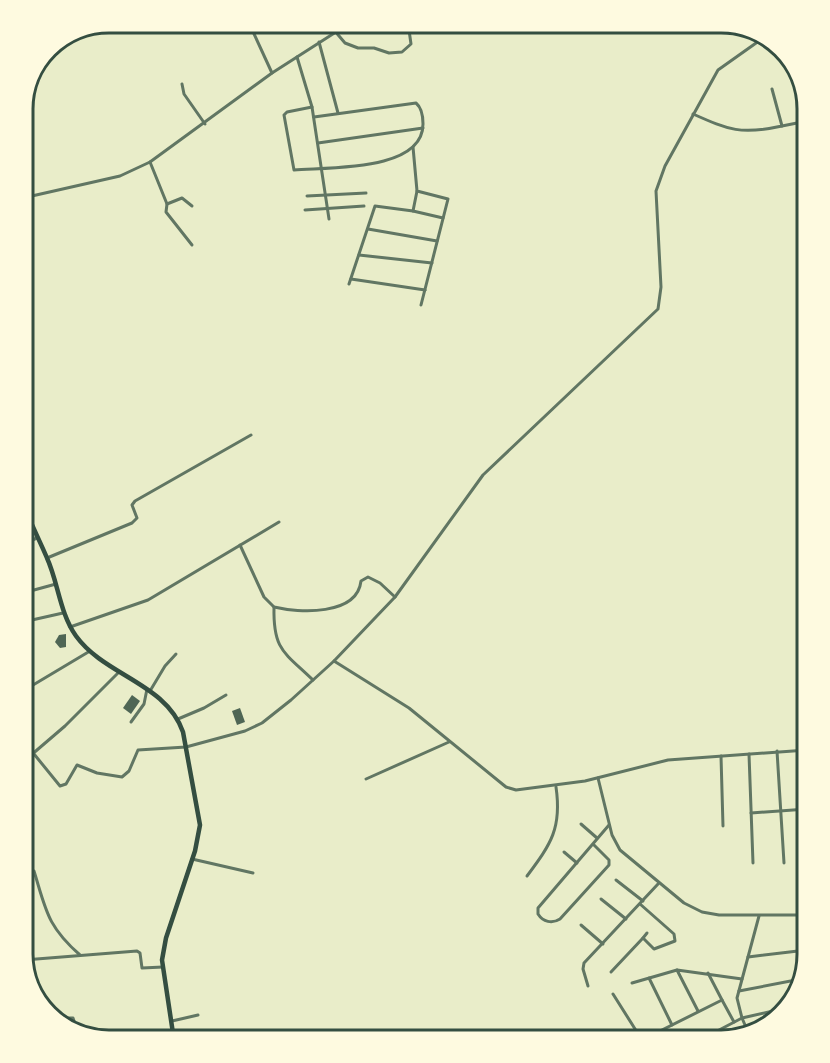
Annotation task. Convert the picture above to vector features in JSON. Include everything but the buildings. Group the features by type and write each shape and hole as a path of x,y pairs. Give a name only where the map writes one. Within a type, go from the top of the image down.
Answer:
{"highway":[{"path":"33,526 57,584 70,627 90,651 165,702 178,719 186,747 200,825 192,859 166,939 163,967 172,1030"}],"street":[{"path":"254,33 272,73"},
{"path":"33,196 120,176 150,162 272,73 333,33"},
{"path":"336,33 345,43 358,48 398,53 411,44 409,33"},
{"path":"319,42 338,114"},
{"path":"119,672 34,754 60,786 66,784 76,765 97,773 122,777 129,771 138,750 186,747 254,728 334,661 395,597 483,475 657,309 661,287 656,191 665,166 718,70 757,42"},
{"path":"297,57 314,117 329,219"},
{"path":"182,84 184,94 205,124"},
{"path":"772,90 782,126"},
{"path":"312,108 287,112 284,115 294,170 376,164 396,159 412,147 423,128 421,111 416,104 314,117"},
{"path":"693,114 732,130 753,131 797,123"},
{"path":"318,143 423,128"},
{"path":"412,147 417,191 413,211"},
{"path":"150,162 167,204 165,209 168,215 192,245"},
{"path":"417,191 448,199 421,305"},
{"path":"307,196 366,193"},
{"path":"167,204 182,198 192,206"},
{"path":"305,210 364,206"},
{"path":"349,284 375,206 443,218"},
{"path":"368,229 437,241"},
{"path":"359,255 432,263"},
{"path":"351,279 425,290"},
{"path":"47,558 132,523 137,518 132,505 135,501 251,435"},
{"path":"70,627 148,600 279,522"},
{"path":"33,540 38,538"},
{"path":"240,545 264,597 274,607 322,611 351,598 358,592 361,580 368,577 380,583 395,597"},
{"path":"33,590 57,584"},
{"path":"274,607 273,627 278,645 314,680"},
{"path":"33,620 65,612"},
{"path":"33,684 90,651"},
{"path":"130,722 144,704 148,690 176,654"},
{"path":"334,661 409,708 506,787 516,790 556,787 658,762 797,750"},
{"path":"178,719 226,695"},
{"path":"366,779 449,742"},
{"path":"777,751 784,863"},
{"path":"749,754 753,863"},
{"path":"721,756 723,826"},
{"path":"598,778 615,843 626,857 684,903 702,912 730,916 797,915"},
{"path":"527,876 557,825 559,811 556,787"},
{"path":"751,813 797,810"},
{"path":"581,824 597,838"},
{"path":"593,844 609,860 609,865 560,919 552,922 544,920 538,914 538,908 609,825"},
{"path":"564,852 577,863"},
{"path":"192,859 253,873"},
{"path":"33,871 35,871 44,911 57,930 80,955"},
{"path":"616,880 676,938 671,945 657,949 643,938"},
{"path":"588,986 583,965 658,884"},
{"path":"601,899 626,919"},
{"path":"745,1026 737,1004 759,916"},
{"path":"581,925 603,944"},
{"path":"611,972 647,933"},
{"path":"34,960 137,951 140,953 142,968 163,967"},
{"path":"748,957 797,951"},
{"path":"632,983 677,970 742,979"},
{"path":"677,970 698,1011"},
{"path":"708,973 734,1022"},
{"path":"649,978 672,1025"},
{"path":"739,991 792,981"},
{"path":"613,994 636,1030"},
{"path":"662,1030 722,1000"},
{"path":"720,1030 742,1018 772,1010"},
{"path":"170,1022 198,1015"}]}
